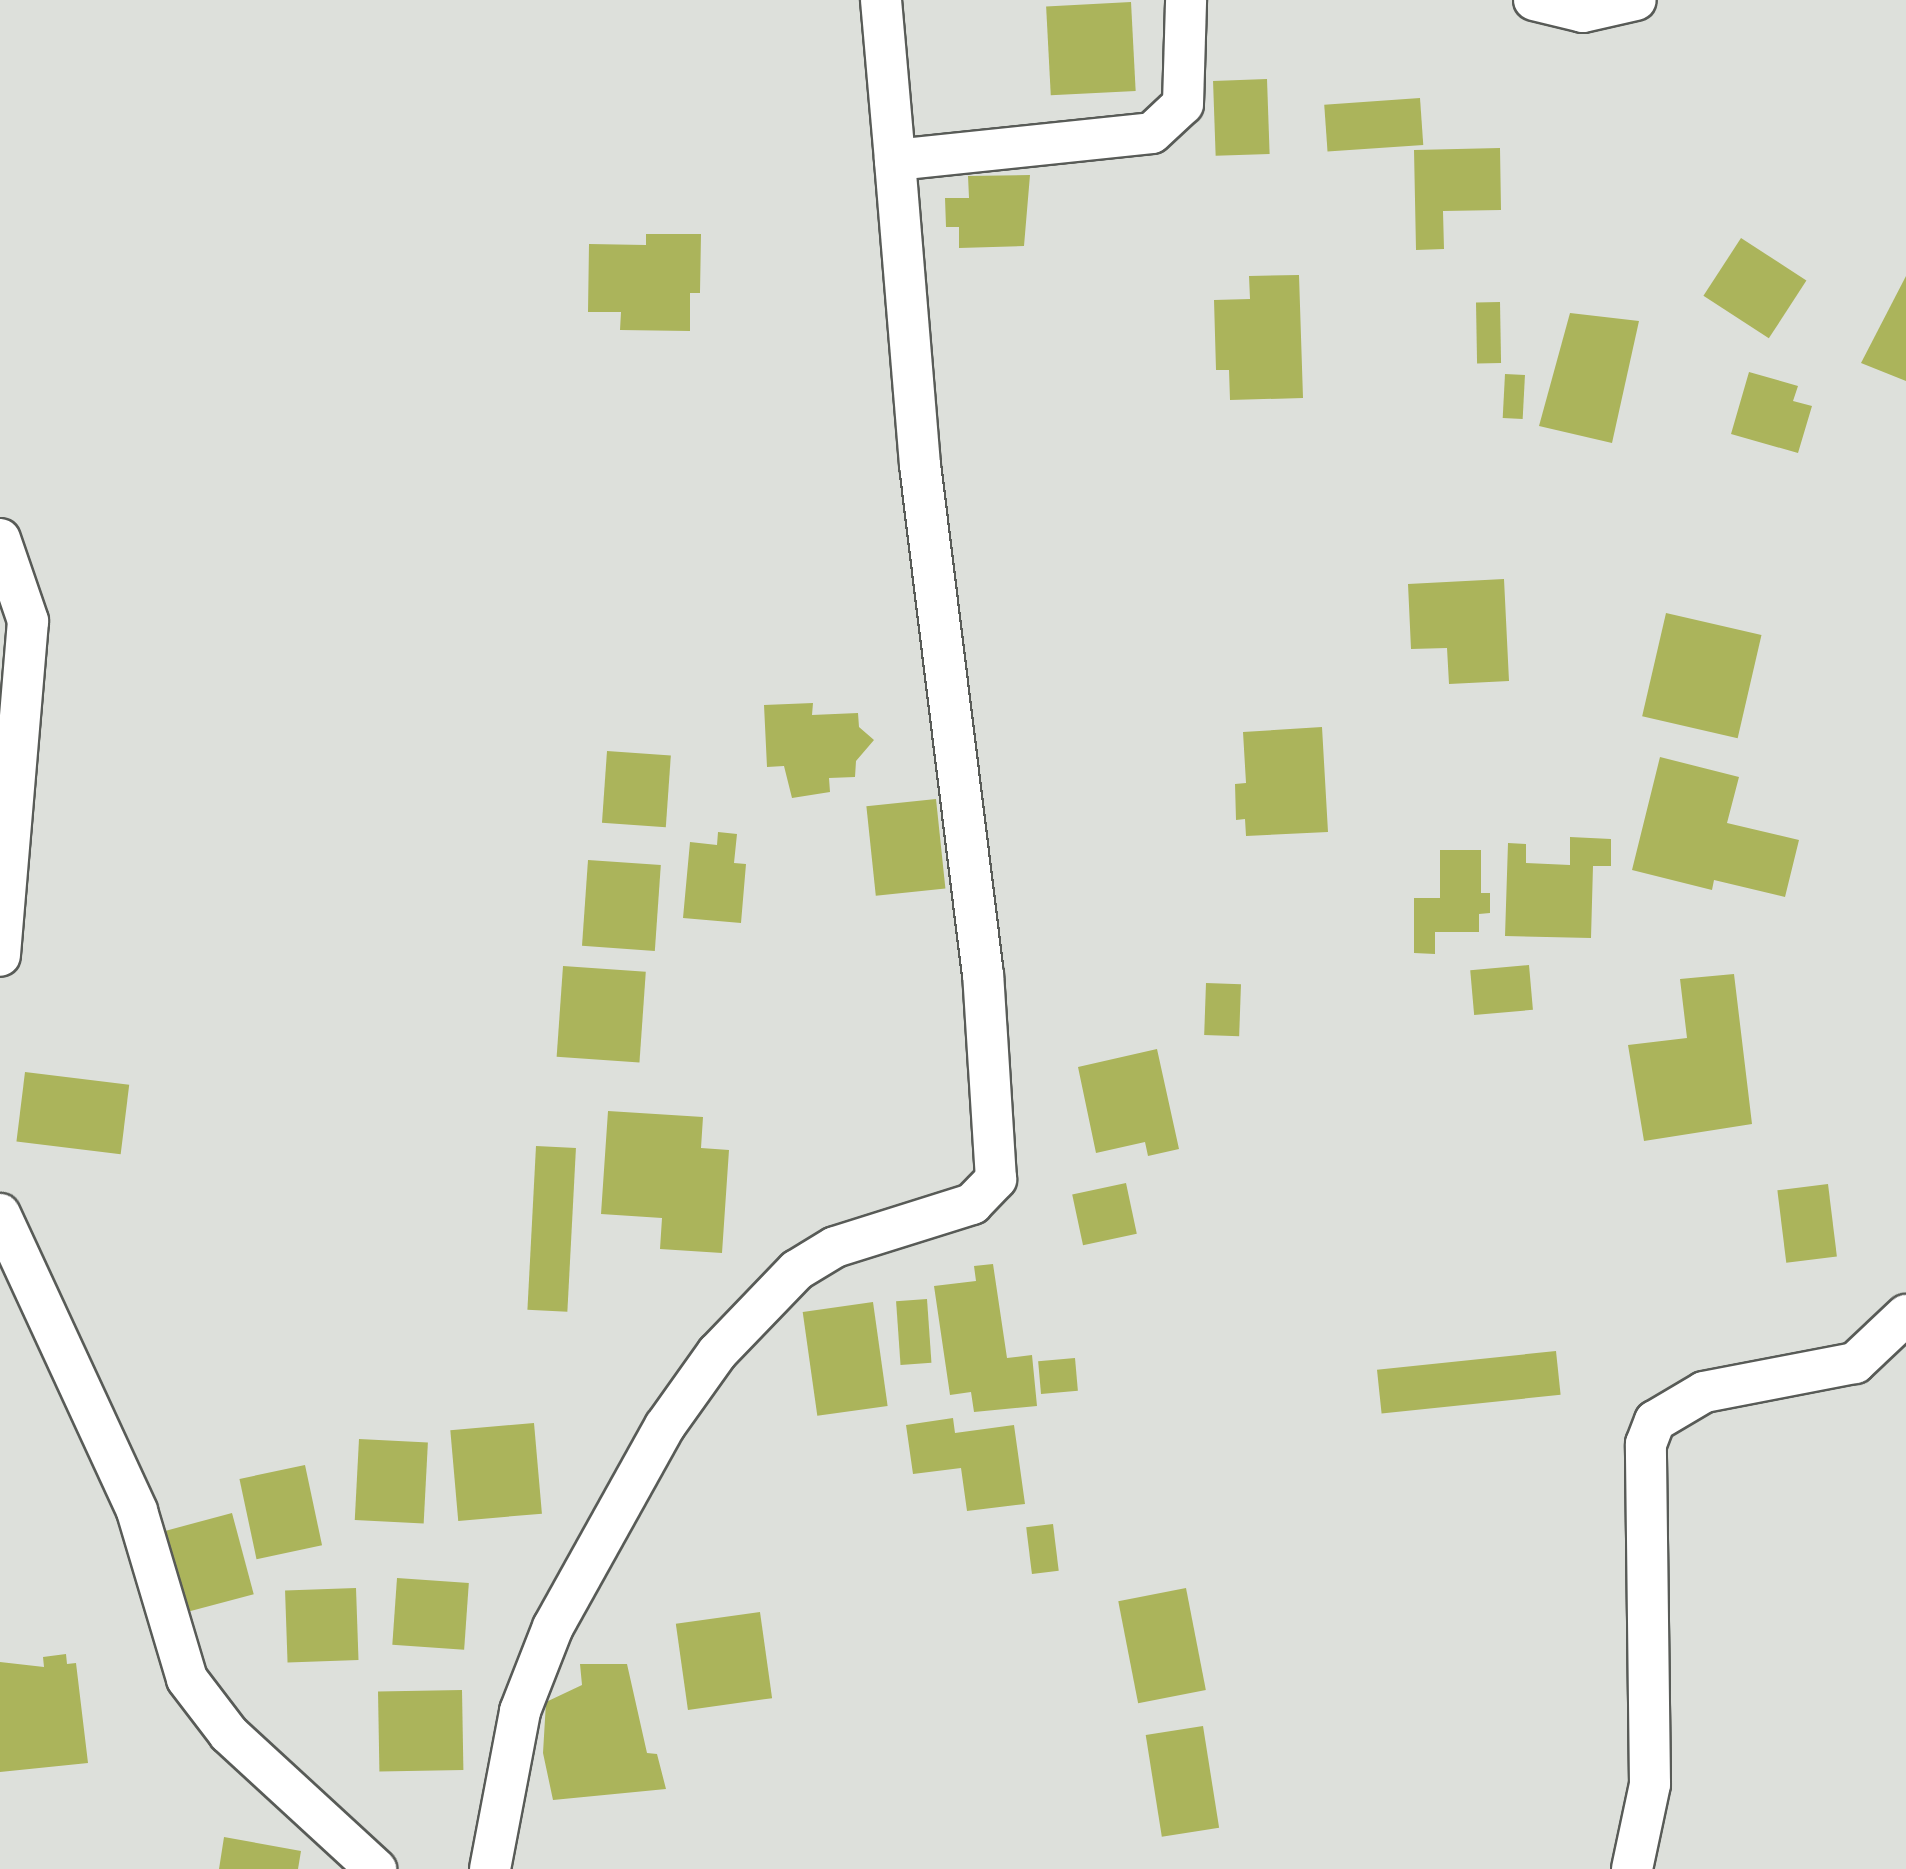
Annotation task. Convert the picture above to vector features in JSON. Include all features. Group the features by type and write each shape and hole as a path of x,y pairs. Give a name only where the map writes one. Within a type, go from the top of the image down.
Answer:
{"street":[{"path":"490,1869 520,1711 553,1627 665,1426 717,1353 797,1270 836,1247 972,1204 996,1179 984,975 920,465 881,0"},
{"path":"895,160 1152,133 1183,104 1186,0"},
{"path":"1534,0 1583,12 1636,0"},
{"path":"0,539 28,621 0,956"},
{"path":"0,1214 136,1511 187,1679 229,1734 335,1851 376,1869"},
{"path":"1632,1869 1650,1784 1646,1444 1654,1422 1704,1392 1855,1362 1906,1316"}],"building":[{"path":"1131,2 1136,91 1051,95 1046,6"},
{"path":"1267,79 1270,154 1216,156 1213,81"},
{"path":"1420,98 1423,145 1328,152 1324,105"},
{"path":"1500,148 1501,210 1443,211 1444,249 1416,250 1414,150"},
{"path":"1030,175 1024,246 959,248 959,227 946,227 945,198 969,198 968,176"},
{"path":"646,234 701,234 700,293 690,293 690,331 620,330 621,312 588,312 589,244 646,245"},
{"path":"1741,238 1806,280 1769,338 1703,296"},
{"path":"1299,275 1303,398 1230,400 1229,370 1216,370 1214,300 1250,299 1249,276"},
{"path":"1906,276 1906,381 1861,363"},
{"path":"1476,302 1500,302 1501,363 1477,363"},
{"path":"1570,313 1639,321 1612,443 1539,426"},
{"path":"1749,372 1798,386 1793,401 1812,406 1798,453 1731,434"},
{"path":"1505,374 1525,375 1523,419 1503,418"},
{"path":"1504,579 1509,681 1449,684 1447,648 1411,649 1408,584"},
{"path":"1666,613 1761,635 1738,738 1642,716"},
{"path":"813,703 812,715 858,713 859,727 874,740 856,761 855,777 829,778 830,792 792,798 784,766 767,767 764,705"},
{"path":"1322,727 1328,832 1246,836 1245,819 1236,820 1235,784 1246,783 1243,732"},
{"path":"607,751 671,755 666,827 602,823"},
{"path":"1660,757 1739,777 1727,823 1799,840 1785,897 1714,880 1712,890 1632,870"},
{"path":"936,799 945,889 876,896 866,806"},
{"path":"718,832 737,834 734,863 746,864 741,923 683,918 690,842 717,845"},
{"path":"1570,837 1611,839 1611,866 1593,866 1591,938 1505,936 1508,843 1526,844 1526,863 1570,865"},
{"path":"1440,850 1481,850 1481,893 1490,893 1490,913 1479,914 1479,932 1435,932 1435,954 1414,953 1414,898 1440,898"},
{"path":"588,860 661,865 655,951 582,946"},
{"path":"1529,965 1533,1010 1474,1015 1470,970"},
{"path":"563,966 646,972 639,1063 557,1057"},
{"path":"1734,974 1752,1124 1644,1141 1628,1045 1687,1038 1680,979"},
{"path":"1206,983 1241,984 1239,1036 1204,1035"},
{"path":"1157,1049 1179,1149 1148,1156 1145,1142 1096,1153 1078,1067"},
{"path":"25,1072 129,1085 121,1154 16,1141"},
{"path":"608,1111 703,1117 701,1148 729,1150 722,1253 660,1249 662,1218 601,1214"},
{"path":"536,1146 576,1148 567,1312 527,1310"},
{"path":"1126,1183 1137,1234 1083,1245 1072,1194"},
{"path":"1828,1184 1837,1256 1786,1263 1777,1190"},
{"path":"993,1264 1007,1358 1032,1355 1037,1406 974,1412 971,1392 950,1395 934,1286 976,1281 974,1266"},
{"path":"927,1299 931,1363 901,1365 896,1301"},
{"path":"873,1302 888,1406 817,1416 803,1312"},
{"path":"1556,1351 1561,1395 1382,1414 1377,1370"},
{"path":"1075,1358 1078,1391 1041,1394 1038,1361"},
{"path":"953,1418 955,1433 1014,1425 1025,1504 967,1511 961,1468 913,1474 906,1425"},
{"path":"534,1423 542,1514 458,1521 450,1430"},
{"path":"359,1439 428,1443 424,1524 355,1520"},
{"path":"305,1465 322,1545 257,1559 239,1479"},
{"path":"232,1513 254,1594 179,1614 158,1533"},
{"path":"1053,1524 1059,1571 1032,1574 1026,1527"},
{"path":"397,1578 469,1583 464,1650 392,1645"},
{"path":"356,1588 359,1660 288,1662 285,1590"},
{"path":"1186,1588 1206,1690 1138,1703 1118,1601"},
{"path":"760,1612 772,1698 688,1710 676,1624"},
{"path":"66,1654 67,1664 76,1663 88,1763 0,1772 0,1662 44,1667 43,1657"},
{"path":"580,1664 627,1664 647,1753 657,1754 666,1789 553,1800 543,1753 546,1702 582,1685"},
{"path":"462,1690 463,1770 379,1771 378,1691"},
{"path":"1203,1726 1219,1828 1162,1837 1146,1735"},
{"path":"224,1837 301,1851 298,1869 219,1869"}]}
